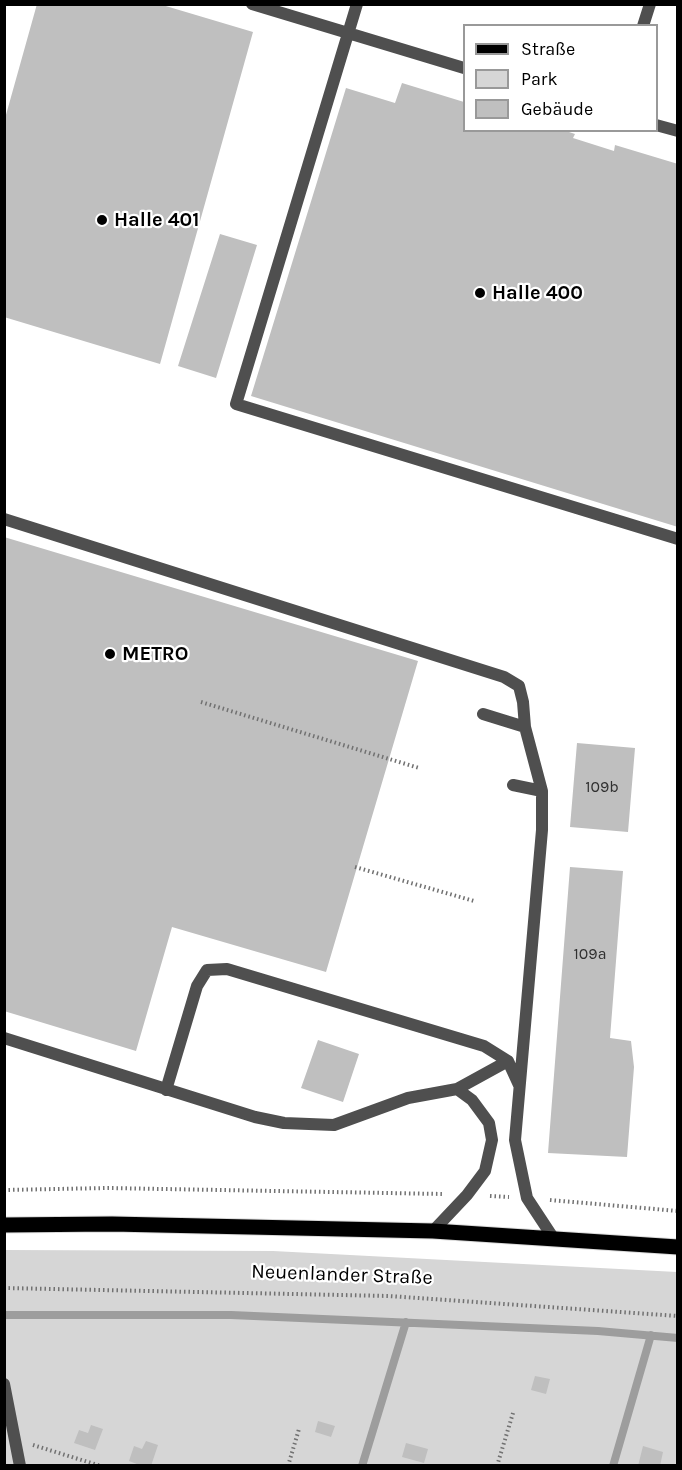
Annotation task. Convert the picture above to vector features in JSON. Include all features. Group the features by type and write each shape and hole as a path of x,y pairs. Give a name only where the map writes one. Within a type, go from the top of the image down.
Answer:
{"main road":[{"path":"4,1225 124,1224 433,1231 678,1247"}],"lane":[{"path":"252,4 463,67"},
{"path":"357,4 236,404 678,539"},
{"path":"644,24 650,4"},
{"path":"658,125 678,131"},
{"path":"4,519 504,677 519,686 525,727 542,791 542,830 515,1140 527,1198 554,1239"},
{"path":"483,714 525,727"},
{"path":"513,785 542,791"},
{"path":"166,1090 196,986 207,970 227,969 484,1046 508,1061 520,1086"},
{"path":"4,1038 166,1090 255,1117 284,1123 334,1125 408,1098 457,1089 508,1061"},
{"path":"433,1231 467,1195 485,1171 492,1140 489,1123 472,1100 457,1089"},
{"path":"4,1384 20,1466"}],"path":[{"path":"201,702 419,768"},
{"path":"355,867 474,901"},
{"path":"4,1190 108,1188 467,1195 678,1211"},
{"name":"Neuenlander Straße","path":"4,1288 389,1296 678,1316"},
{"path":"497,1466 513,1413"},
{"path":"288,1466 299,1429"},
{"path":"15,1440 101,1466"}],"green space":[{"path":"5,1250 273,1251 677,1272 677,1465 5,1466"}],"building":[{"name":"Halle 401","path":"37,4 159,4 253,32 160,364 4,317 4,122"},
{"name":"Halle 400","path":"402,83 463,102 463,132 569,132 575,134 573,138 614,151 615,145 678,164 678,527 251,396 346,88 395,103"},
{"path":"220,234 257,245 216,378 178,366"},
{"path":"4,537 418,661 326,972 172,927 136,1051 4,1011"},
{"path":"577,743 635,748 628,832 570,827"},
{"path":"570,867 623,871 610,1038 631,1041 634,1067 627,1157 548,1153"},
{"path":"318,1040 359,1054 343,1102 301,1088"},
{"path":"535,1376 550,1379 546,1394 531,1390"},
{"path":"318,1421 335,1426 331,1437 315,1432"},
{"path":"91,1425 103,1429 95,1450 74,1443 79,1430 88,1433"},
{"path":"146,1441 158,1445 151,1466 142,1466 129,1461 134,1446 142,1449"},
{"path":"406,1443 428,1449 424,1463 402,1457"},
{"path":"643,1446 663,1452 660,1466 638,1466"}],"waterway":[{"path":"6,1315 231,1315 598,1331 678,1338"},
{"path":"362,1466 406,1322"},
{"path":"613,1466 651,1335"}],"place":[{"name":"Halle 401","path":"102,220"},
{"name":"Halle 400","path":"480,293"},
{"name":"METRO","path":"110,654"}]}
